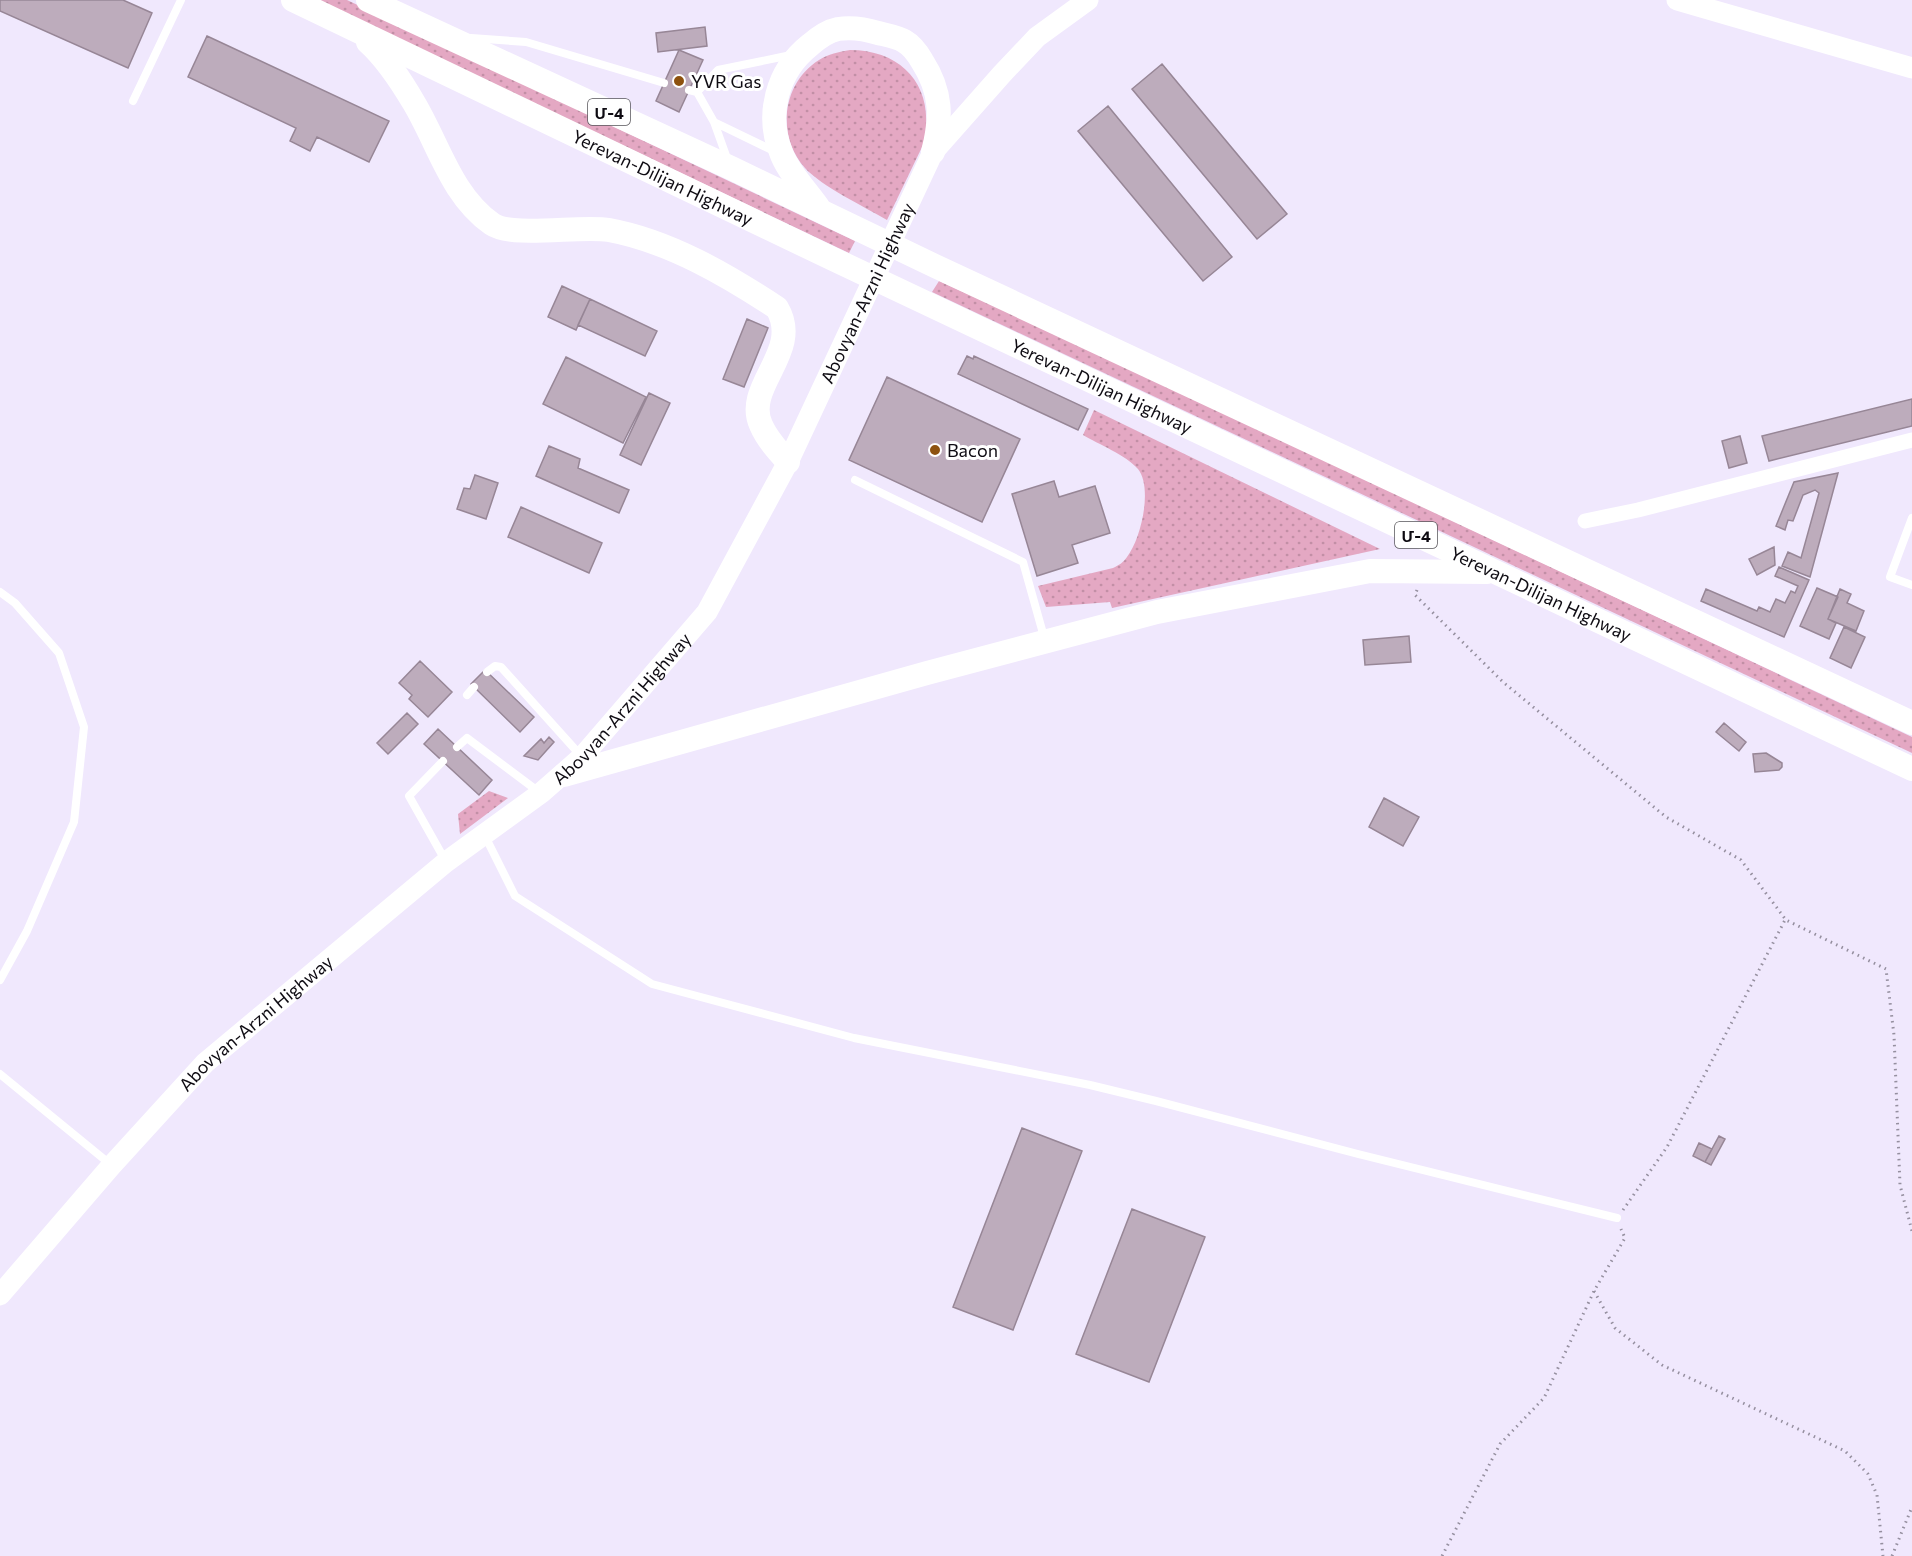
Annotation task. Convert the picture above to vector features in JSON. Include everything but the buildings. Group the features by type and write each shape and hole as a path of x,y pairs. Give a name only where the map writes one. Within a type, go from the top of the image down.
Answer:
{"highway":[{"name":"Yerevan-Dilijan Highway","path":"293,0 833,259 1912,769"},
{"name":"Yerevan-Dilijan Highway","path":"368,0 1912,723"},
{"path":"822,211 782,156 777,140 774,107 777,90 782,80 799,54 818,38 836,29 860,28 904,41 918,55 936,85 940,113 939,131 933,152"},
{"path":"356,30 384,57 403,85 415,104 442,160 472,207 495,226 520,230 607,229 632,236 709,267 777,308 783,318 784,339 756,404 760,424 788,462"},
{"path":"564,775 927,673 1157,612 1370,571 1494,572"}],"main road":[{"name":"Abovyan-Arzni Highway","path":"0,1295 112,1165 205,1063 446,862 564,775 582,758 707,612 788,462 933,152 1037,37 1088,0"},
{"path":"1677,0 1912,68"}],"street":[{"path":"1585,521 1638,510 1912,440"}],"lane":[{"path":"133,101 181,0"},
{"path":"444,36 526,42 664,83"},
{"path":"731,168 714,122 693,91 718,70 799,54"},
{"path":"714,122 782,156"},
{"path":"855,480 1023,562 1045,642"},
{"path":"1912,518 1890,577 1912,585"},
{"path":"0,592 15,603 59,653 84,727 74,822 27,931 0,980"},
{"path":"488,672 495,666 501,667 582,758"},
{"path":"467,695 474,687"},
{"path":"457,747 467,738 541,794"},
{"path":"443,761 410,796 446,862"},
{"path":"484,835 515,896 652,984 854,1038 1145,1098 1617,1218"},
{"path":"0,1074 112,1165"}],"path":[{"path":"1424,572 1415,595 1503,682 1666,817 1741,860 1786,920 1886,969 1894,1035 1900,1185 1912,1231"},
{"path":"1442,1556 1500,1444 1544,1398 1594,1292 1625,1238 1617,1218 1667,1147 1786,920"},
{"path":"1594,1292 1616,1328 1662,1365 1845,1451 1868,1474 1877,1494 1883,1556"},
{"path":"1892,1556 1912,1507"}],"shaded area":[{"path":"317,0 347,0 855,241 849,253"},
{"path":"850,50 887,57 901,66 921,91 925,107 926,125 923,145 887,220 812,175 796,155 790,141 787,111 797,82 819,60"},
{"path":"939,281 1912,737 1912,753 932,292"},
{"path":"1094,410 1380,549 1112,608 1110,602 1046,607 1038,586 1119,565 1132,549 1141,526 1145,488 1138,469 1112,450 1083,435"},
{"path":"489,791 508,798 460,834 458,814"}],"place":[{"name":"YVR Gas","path":"679,81"},
{"name":"Bacon","path":"935,450"}]}
